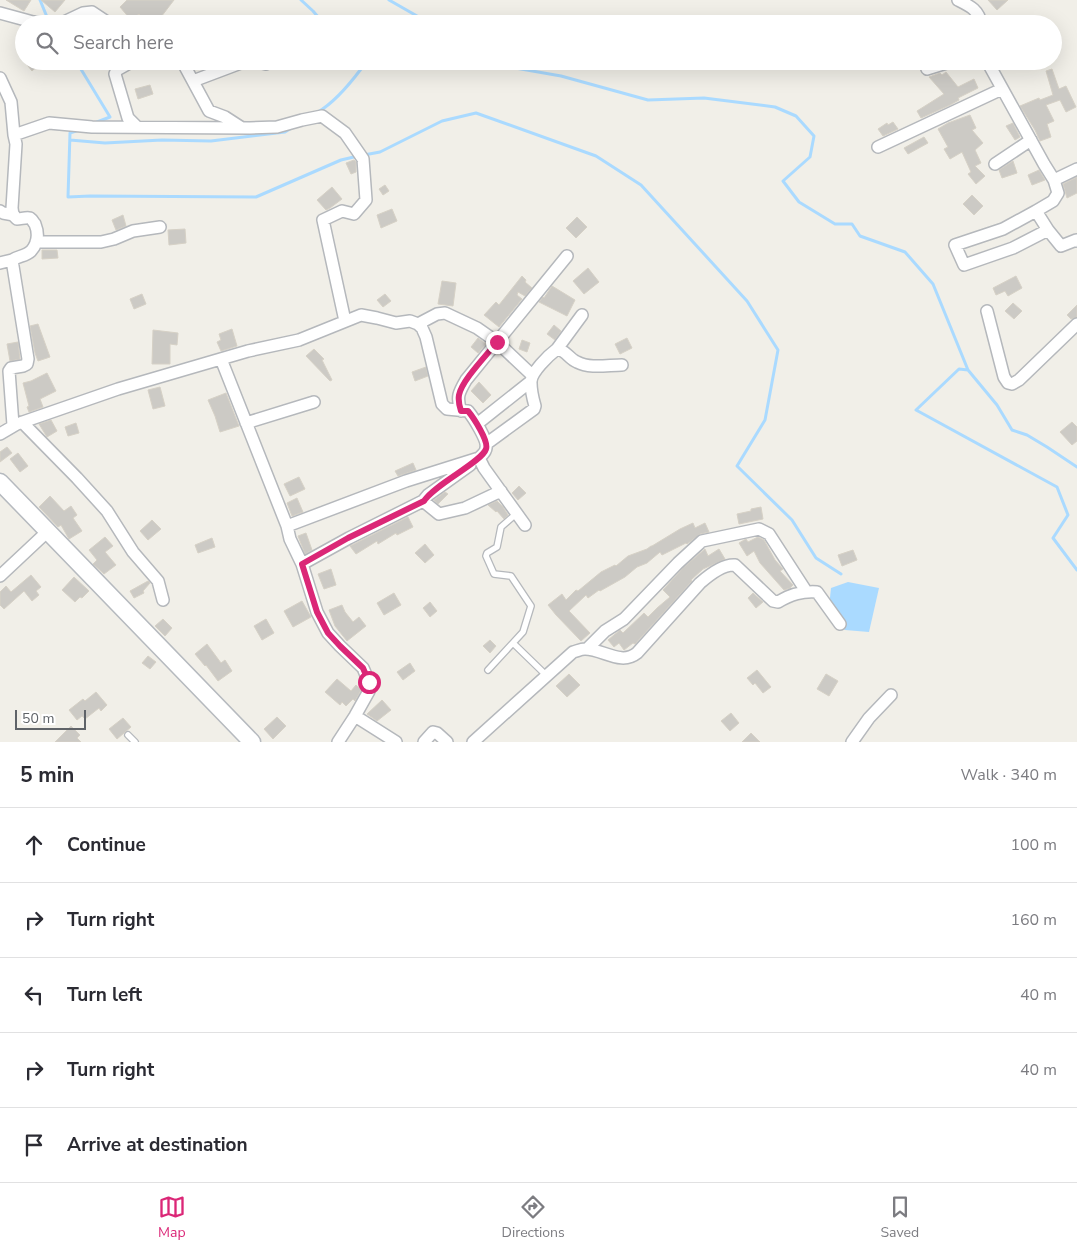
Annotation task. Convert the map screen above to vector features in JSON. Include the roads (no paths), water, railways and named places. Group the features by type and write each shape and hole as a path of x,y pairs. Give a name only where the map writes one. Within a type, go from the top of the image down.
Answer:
{"street":[{"path":"958,0 971,6 979,15"},
{"path":"0,12 15,17"},
{"path":"77,15 83,12 92,12 96,15"},
{"path":"117,70 115,74 128,118 136,128"},
{"path":"187,70 209,111 226,116 242,128"},
{"path":"193,81 222,70"},
{"path":"992,70 1054,180 1058,193 1053,201 1004,229 956,246 964,265 1013,248 1048,230"},
{"path":"0,78 11,102 16,144 12,208 17,219 28,218 33,220 38,234 32,250 27,254 0,263"},
{"path":"878,147 1002,89"},
{"path":"14,135 49,123 92,127 242,128 277,127 322,116 345,133 363,159 366,200 354,214 342,211 323,220 345,322"},
{"path":"995,164 1031,140"},
{"path":"1054,180 1077,169"},
{"path":"0,211 14,215"},
{"path":"1036,211 1061,246 1076,240 1077,242"},
{"path":"36,242 101,242 114,239 132,231 160,227"},
{"path":"461,411 458,402 459,392 466,380 567,256"},
{"path":"12,260 28,359 27,364 10,368 9,370 18,424 77,478 107,511 133,552 158,580 163,600"},
{"path":"987,311 1004,377 1008,383 1012,384 1019,380 1077,324"},
{"path":"418,324 437,314 445,313 477,328 497,342 531,378 534,409 486,444"},
{"path":"0,434 18,424 118,389 248,351 299,340 361,315 396,323 410,321 418,324 426,337 442,404 447,409 468,411 477,424 486,444 486,449 479,458 440,485 424,501 348,538 302,564"},
{"path":"477,424 531,378 551,354 557,350 582,315"},
{"path":"557,350 562,350 576,362 589,366 622,364"},
{"path":"221,359 287,526 290,539 302,564 317,612 328,633 363,668 369,682 369,691 338,742"},
{"path":"246,423 314,402"},
{"path":"287,526 406,482 479,458"},
{"path":"479,458 524,525"},
{"path":"0,482 252,742"},
{"path":"424,501 439,514 465,508 501,491"},
{"path":"473,742 573,652 587,648 605,630 624,619 678,562 702,541 759,529 769,534 806,591"},
{"path":"0,576 48,531"},
{"path":"587,648 624,659 632,657 700,583 729,564 735,565 773,601 778,602 789,596 806,591 817,592 840,624"},
{"path":"852,742 869,718 891,695"},
{"path":"355,716 396,742"},
{"path":"424,742 433,732 437,733 447,742"}],"lane":[{"path":"488,670 523,632 531,606 511,576 494,574 486,556 487,553 496,547 501,527 516,514"},
{"path":"513,643 547,676"},
{"path":"128,735 135,742"}],"water":[{"path":"848,582 879,588 869,632 845,630 828,617 831,588"}],"waterway":[{"path":"40,0 46,15"},
{"path":"301,0 316,15"},
{"path":"389,0 415,15"},
{"path":"81,70 110,117 97,122"},
{"path":"318,112 336,98 360,70"},
{"path":"527,70 561,76 648,100 704,98 775,107 796,116 814,136 810,157 783,181 799,202 835,224 852,224 860,236 905,252 933,284 968,370"},
{"path":"364,155 380,152 442,121 476,113 596,156 641,185 747,301 778,350 765,420 737,466 792,520 816,558 841,574"},
{"path":"70,140 105,143 162,140 211,141 285,132 293,127"},
{"path":"79,130 70,133 68,197 256,197 341,160 358,156"},
{"path":"1077,467 1027,435 1012,430 997,405 968,370 959,369 916,410 1057,487 1068,515 1053,538 1077,570"}]}
